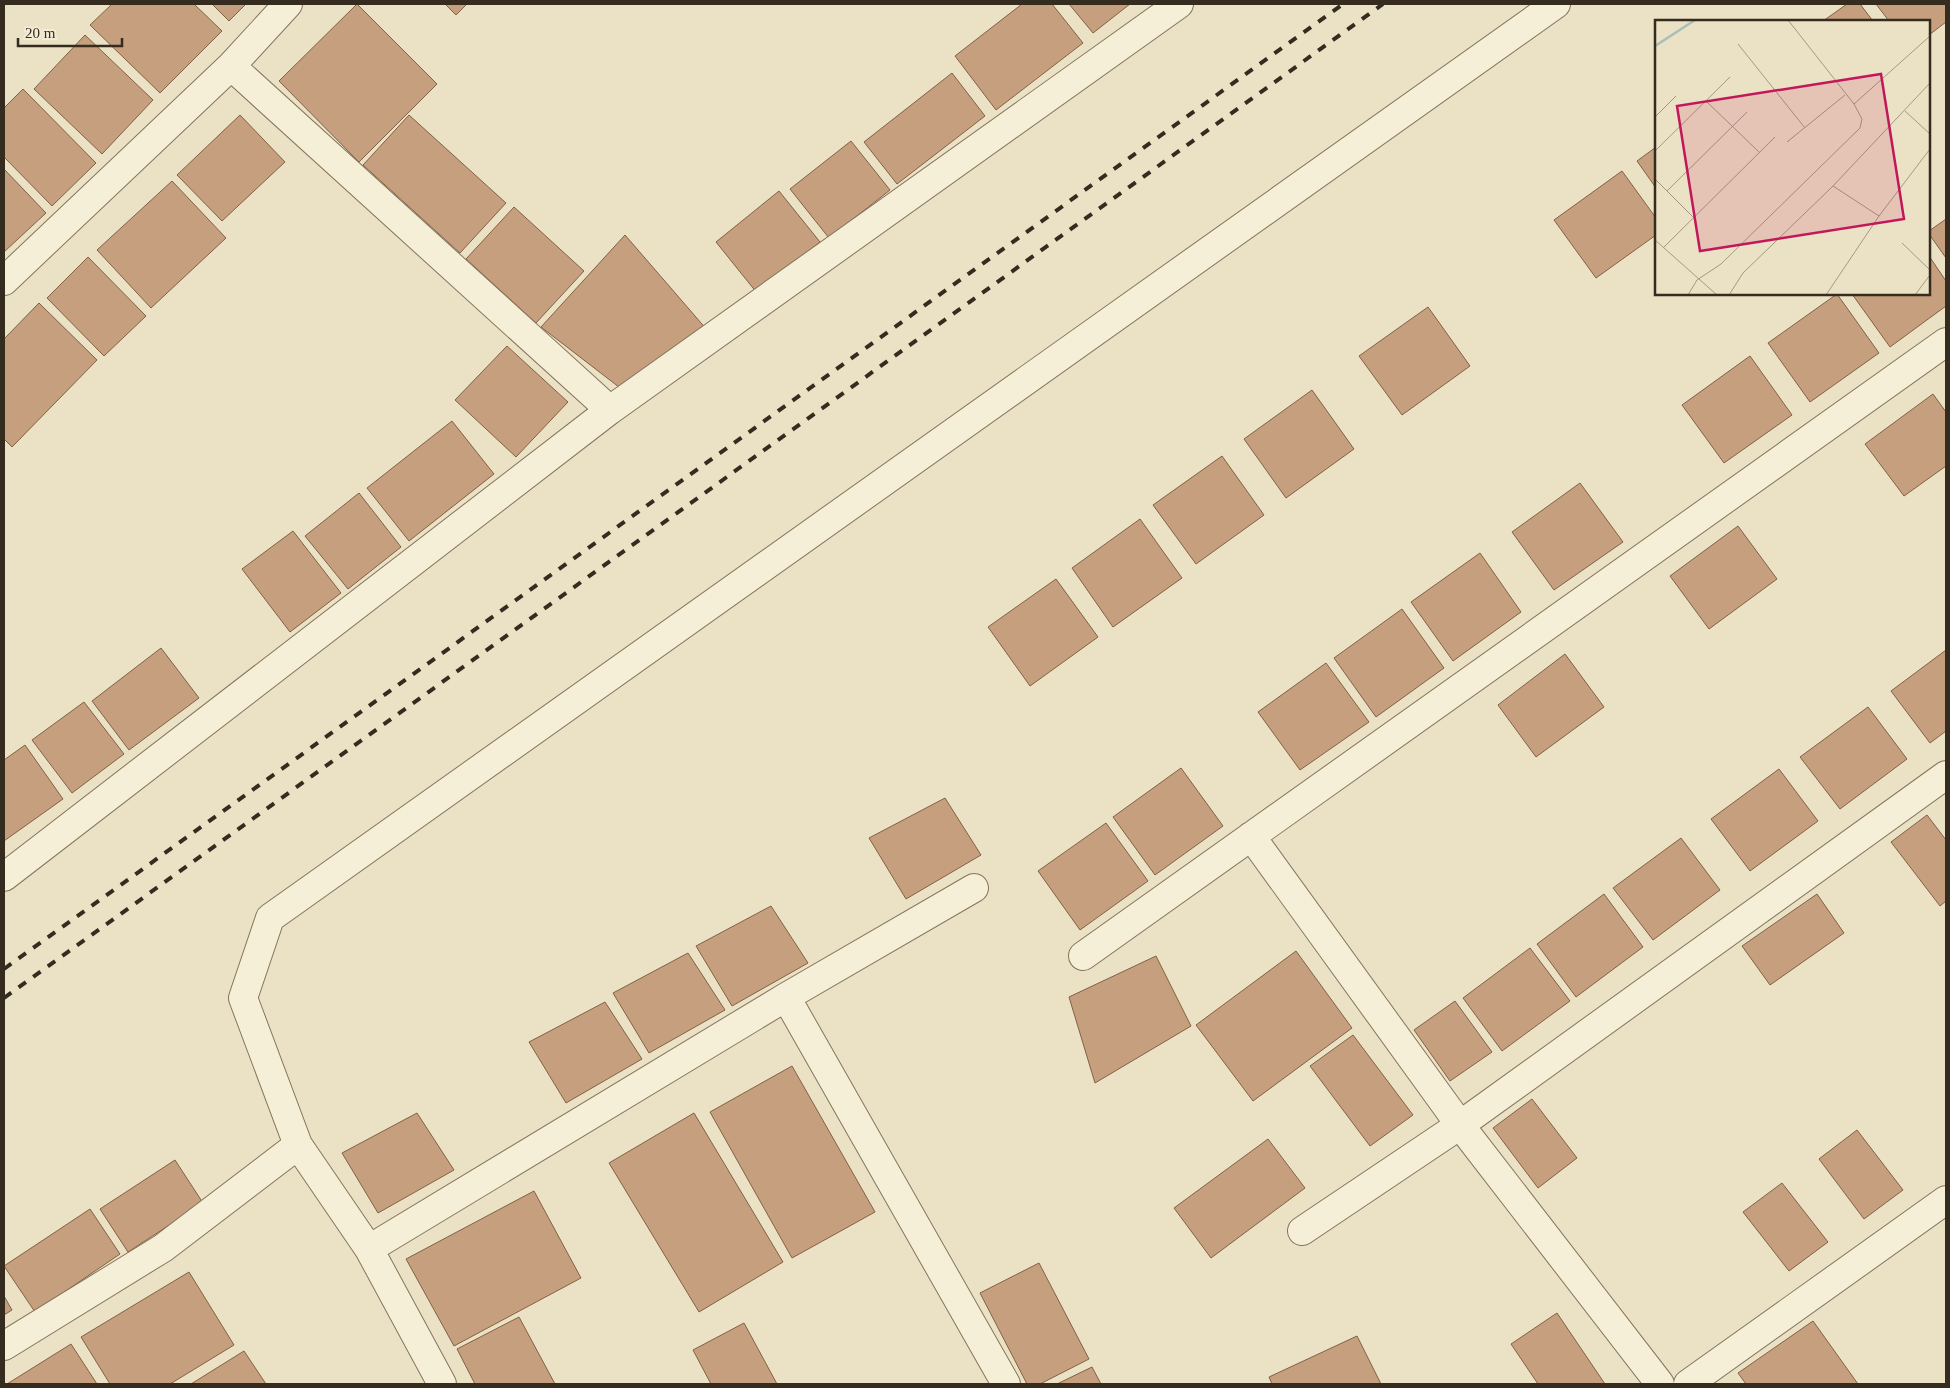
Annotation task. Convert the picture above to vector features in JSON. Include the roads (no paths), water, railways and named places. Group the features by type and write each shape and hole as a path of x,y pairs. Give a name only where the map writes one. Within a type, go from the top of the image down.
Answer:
{"street":[{"path":"4,281 231,66 288,4"},
{"path":"4,877 610,410 1179,4"},
{"path":"442,1384 369,1249 298,1145 243,998 270,918 1556,4"},
{"path":"231,66 610,410"},
{"path":"1083,956 1946,342"},
{"path":"1302,1231 1460,1125 1946,775"},
{"path":"1251,836 1460,1125 1660,1384"},
{"path":"369,1249 786,997 974,888"},
{"path":"786,997 1006,1384"},
{"path":"4,1346 163,1248 298,1145"},
{"path":"1688,1384 1946,1200"}],"railway":[{"path":"4,969 1343,4"},
{"path":"4,998 1383,4"}]}
